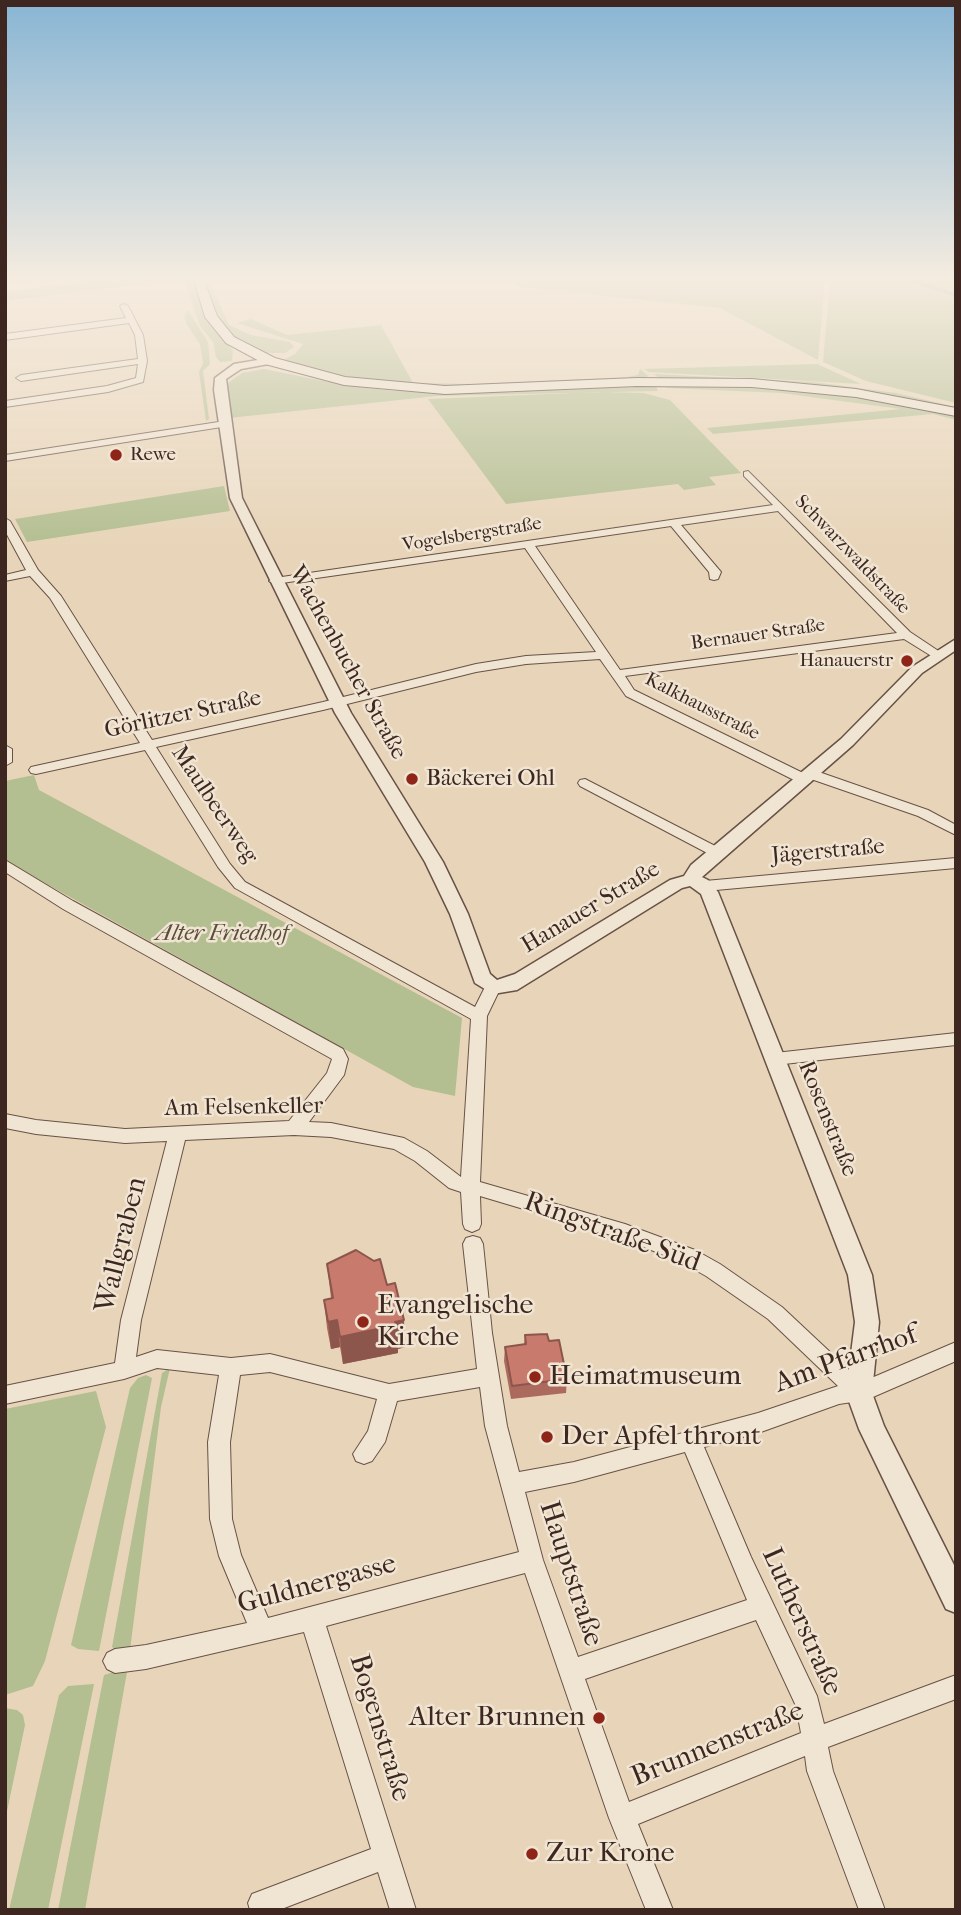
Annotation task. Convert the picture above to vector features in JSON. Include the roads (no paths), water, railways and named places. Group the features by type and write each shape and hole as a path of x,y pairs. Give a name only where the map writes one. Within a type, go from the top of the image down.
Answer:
{"main road":[{"path":"298,369 324,377 392,387 479,389 718,381 832,390 956,412"}],"street":[{"path":"21,378 83,369"},
{"path":"5,404 129,385 142,377 142,369"},
{"path":"221,384 225,374 232,369"},
{"path":"221,384 247,369"},
{"name":"Wachenbucher Straße","path":"221,384 236,498 275,581 338,701 434,862 459,914 482,978 493,986"},
{"path":"5,458 225,424"},
{"name":"Schwarzwaldstraße","path":"748,474 906,635 937,654"},
{"name":"Vogelsbergstraße","path":"275,581 781,507"},
{"name":"Maulbeerweg","path":"5,521 33,572 55,596 146,744 225,867 240,885 479,1016"},
{"path":"674,523 715,572 714,577"},
{"name":"Kalkhausstraße","path":"529,545 615,674 637,698 808,777 923,813 956,831"},
{"path":"5,578 33,572"},
{"name":"Bernauer Straße","path":"615,674 906,635"},
{"name":"Hanauer Straße","path":"493,986 510,985 522,979 676,884 698,883 697,869 808,777 937,654 956,643"},
{"path":"338,701 489,666 603,655"},
{"name":"Görlitzer Straße","path":"36,770 338,701"},
{"path":"5,749 5,762"},
{"path":"585,783 716,852"},
{"name":"Jägerstraße","path":"698,883 956,863"},
{"path":"5,865 68,905 337,1053 341,1059 335,1075 294,1128"},
{"name":"Rosenstraße","path":"698,883 775,1059 864,1290 867,1322 859,1393"},
{"path":"470,1188 479,1016 493,986"},
{"path":"775,1059 956,1039"},
{"name":"Am Felsenkeller","path":"7,1120 97,1135 294,1128 331,1130 398,1143 421,1156 448,1180 470,1188"},
{"name":"Wallgraben","path":"124,1370 131,1320 178,1134"},
{"name":"Hauptstraße","path":"470,1188 487,1377 511,1484 532,1560 570,1672 622,1818 660,1910"},
{"name":"Ringstraße Süd","path":"470,1188 613,1228 688,1256 749,1292 775,1313 859,1393 872,1429 956,1599"},
{"name":"Am Pfarrhof","path":"511,1484 574,1472 758,1423 839,1395 859,1393 956,1351"},
{"path":"5,1395 124,1370 157,1359 231,1367 270,1363 389,1393 487,1377"},
{"path":"231,1367 219,1442 221,1519 238,1576 262,1631"},
{"path":"364,1454 377,1435 389,1393"},
{"name":"Lutherstraße","path":"691,1441 808,1705 820,1771 872,1910"},
{"name":"Guldnergasse","path":"115,1661 146,1657 262,1631 532,1560"},
{"path":"570,1672 763,1606"},
{"name":"Bogenstraße","path":"312,1618 403,1910"},
{"name":"Brunnenstraße","path":"622,1818 814,1740 956,1687"},
{"path":"261,1903 387,1856"}],"place":[{"name":"Rewe","path":"116,455"},
{"name":"Hanauerstr","path":"907,661"},
{"name":"Bäckerei Ohl","path":"412,779"},
{"name":"Evangelische Kirche","path":"363,1322"},
{"name":"Heimatmuseum","path":"535,1377"},
{"name":"Der Apfel thront","path":"547,1437"},
{"name":"Alter Brunnen","path":"599,1718"},
{"name":"Zur Krone","path":"532,1854"}],"park label":[{"name":"Alter Friedhof","path":"222,934"}]}
